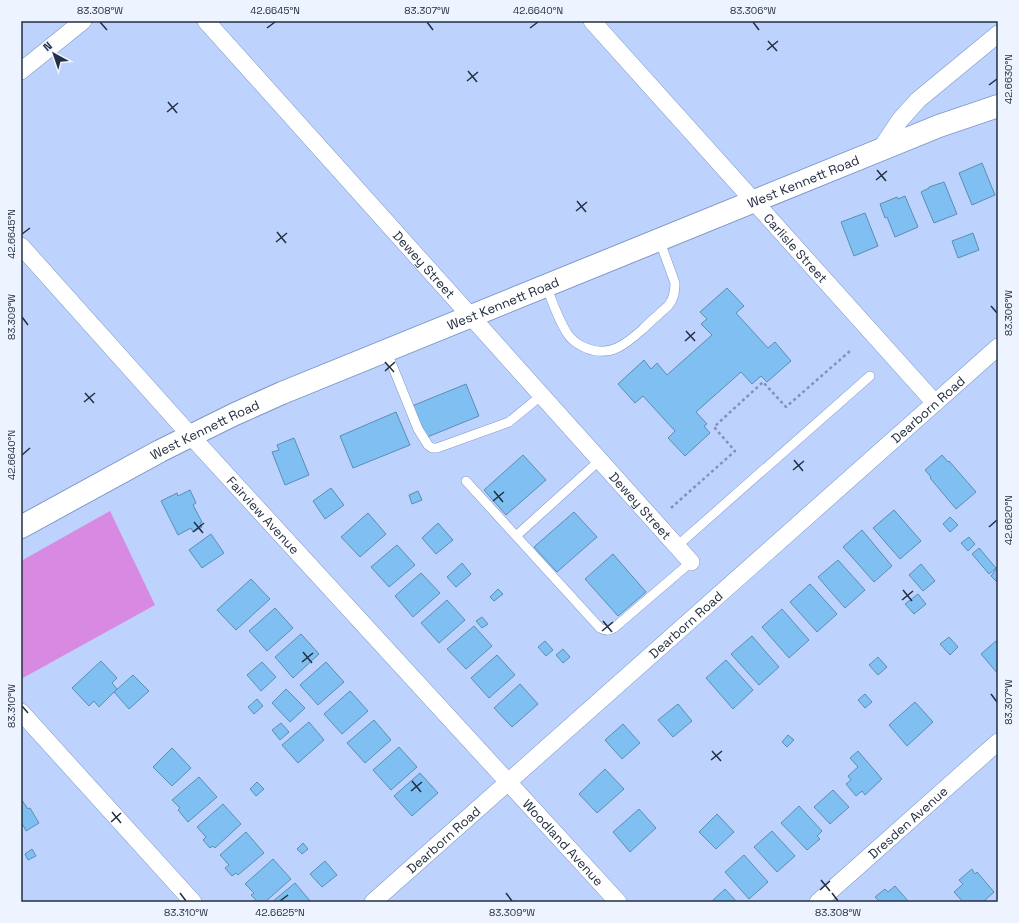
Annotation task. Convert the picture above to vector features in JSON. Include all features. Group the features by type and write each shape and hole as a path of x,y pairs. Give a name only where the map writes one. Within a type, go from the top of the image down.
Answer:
{"street":[{"path":"21,71 83,21"},
{"name":"Dewey Street","path":"206,21 691,562"},
{"name":"Carlisle Street","path":"592,21 935,403"},
{"path":"880,150 900,120 918,100 998,34"},
{"name":"West Kennett Road","path":"21,527 142,460 282,393 939,126 998,106"},
{"name":"Fairview Avenue","path":"21,246 190,436 508,782"},
{"name":"Dearborn Road","path":"373,902 998,347"},
{"path":"21,712 193,902"},
{"name":"Dresden Avenue","path":"818,902 998,742"},
{"name":"Woodland Avenue","path":"508,782 618,902"}],"lane":[{"path":"546,285 564,327 568,335 573,340 582,347 600,352 616,349 626,344 672,301 676,290 675,282 659,239"},
{"path":"386,350 418,429 428,445 432,448 437,448 509,422 542,395"},
{"path":"677,546 870,376"},
{"path":"516,536 600,460"},
{"path":"466,481 600,628 604,630 610,631 614,628 691,562"}],"path":[{"path":"671,508 736,451 714,427 763,382 786,407 850,351"}],"shaded area":[{"path":"110,511 155,605 21,679 21,561"}],"building":[{"path":"982,163 995,195 972,205 959,173"},
{"path":"944,182 957,214 934,223 921,192 929,187"},
{"path":"905,196 918,227 895,237 887,217 885,218 880,204 897,197 898,199"},
{"path":"865,213 878,246 854,256 841,222"},
{"path":"973,233 979,250 958,258 952,241"},
{"path":"727,288 744,306 736,313 768,348 775,342 791,361 767,382 761,376 752,384 741,372 696,412 707,424 704,426 710,433 685,456 668,438 675,431 643,396 635,403 618,384 644,360 651,369 657,363 667,375 712,335 701,324 707,319 700,312"},
{"path":"466,384 479,416 425,438 412,406"},
{"path":"396,412 410,445 353,468 340,436"},
{"path":"294,438 309,475 285,485 272,452 279,450 277,445"},
{"path":"523,455 546,480 506,515 484,490"},
{"path":"942,455 976,492 956,509 925,470"},
{"path":"331,488 344,505 325,519 313,501"},
{"path":"190,490 196,503 193,505 202,522 200,523 202,527 193,532 191,528 178,535 161,501 177,493 178,496"},
{"path":"418,491 422,500 412,504 409,495"},
{"path":"894,510 921,541 900,559 873,528"},
{"path":"574,512 597,537 557,572 534,547"},
{"path":"368,513 386,534 360,557 341,537"},
{"path":"950,517 958,525 950,532 943,524"},
{"path":"438,523 453,540 436,554 422,538"},
{"path":"862,530 892,566 874,582 843,547"},
{"path":"211,534 224,553 202,568 189,550"},
{"path":"969,537 975,544 968,551 961,543"},
{"path":"397,545 415,565 389,587 371,567"},
{"path":"979,548 996,568 989,574 972,554"},
{"path":"613,554 646,592 618,616 585,579"},
{"path":"838,560 865,590 845,608 818,577"},
{"path":"462,563 471,574 456,587 447,577"},
{"path":"921,564 935,581 923,591 909,575"},
{"path":"996,569 998,571 997,582 991,576"},
{"path":"421,573 440,593 413,617 395,596"},
{"path":"251,579 270,599 236,630 217,610"},
{"path":"810,584 837,614 817,632 790,602"},
{"path":"498,589 503,594 494,601 490,597"},
{"path":"918,594 926,604 914,614 905,604"},
{"path":"447,600 465,620 439,643 421,623"},
{"path":"275,608 293,628 267,651 249,631"},
{"path":"782,609 809,640 789,658 762,627"},
{"path":"482,617 488,624 482,628 476,621"},
{"path":"474,626 492,646 466,669 447,649"},
{"path":"301,634 319,654 293,678 275,657"},
{"path":"752,636 779,667 759,685 731,654"},
{"path":"949,637 958,647 950,655 940,644"},
{"path":"545,641 553,650 546,656 538,647"},
{"path":"996,641 998,644 998,674 981,654"},
{"path":"563,649 570,657 563,663 556,655"},
{"path":"497,655 515,675 489,698 471,678"},
{"path":"878,657 887,667 878,675 869,665"},
{"path":"726,660 753,690 733,709 706,678"},
{"path":"101,661 117,678 112,683 117,689 99,707 94,701 89,706 72,688"},
{"path":"262,662 276,677 261,691 247,675"},
{"path":"326,662 344,682 318,705 300,685"},
{"path":"133,675 149,691 129,709 114,692"},
{"path":"520,684 538,704 512,727 494,708"},
{"path":"286,689 305,708 290,722 272,703"},
{"path":"350,691 368,711 342,734 324,714"},
{"path":"865,694 872,702 865,708 858,700"},
{"path":"257,699 263,706 254,714 248,707"},
{"path":"915,702 933,722 907,746 889,725"},
{"path":"678,704 692,721 673,737 658,720"},
{"path":"374,720 391,740 365,763 347,743"},
{"path":"309,722 324,740 298,763 282,745"},
{"path":"281,723 289,732 280,740 272,730"},
{"path":"623,724 640,743 622,759 605,740"},
{"path":"788,735 794,740 787,747 782,742"},
{"path":"399,747 417,767 391,790 373,770"},
{"path":"172,748 191,768 172,786 153,767"},
{"path":"858,751 882,779 865,795 862,791 856,796 846,784 851,780 848,776 858,767 850,758"},
{"path":"605,769 624,789 597,813 579,794"},
{"path":"420,773 438,793 412,816 394,796"},
{"path":"199,777 217,797 188,822 178,810 180,808 172,800"},
{"path":"257,782 264,789 256,796 250,789"},
{"path":"833,790 849,807 830,824 814,807"},
{"path":"21,799 28,809 30,808 39,823 26,831 23,825 21,827"},
{"path":"223,804 241,824 215,848 213,846 210,848 203,840 206,837 197,827"},
{"path":"799,806 822,831 817,836 820,839 807,850 781,823"},
{"path":"639,809 656,828 630,852 613,832"},
{"path":"717,814 734,832 716,849 699,832"},
{"path":"772,831 795,856 777,872 754,847"},
{"path":"246,832 264,853 238,875 236,873 232,876 225,868 229,865 220,855"},
{"path":"303,843 308,849 302,854 297,849"},
{"path":"32,849 36,856 28,860 25,854"},
{"path":"744,855 768,882 749,899 725,872"},
{"path":"273,859 291,879 265,902 258,902 251,895 254,893 245,884"},
{"path":"325,861 337,875 322,887 310,874"},
{"path":"972,869 975,874 977,872 994,892 983,902 963,902 954,892 963,884 959,880"},
{"path":"295,883 311,902 272,902"},
{"path":"895,886 909,902 878,902 879,901 875,897 885,889 888,892"},
{"path":"725,889 737,902 711,902"}]}
